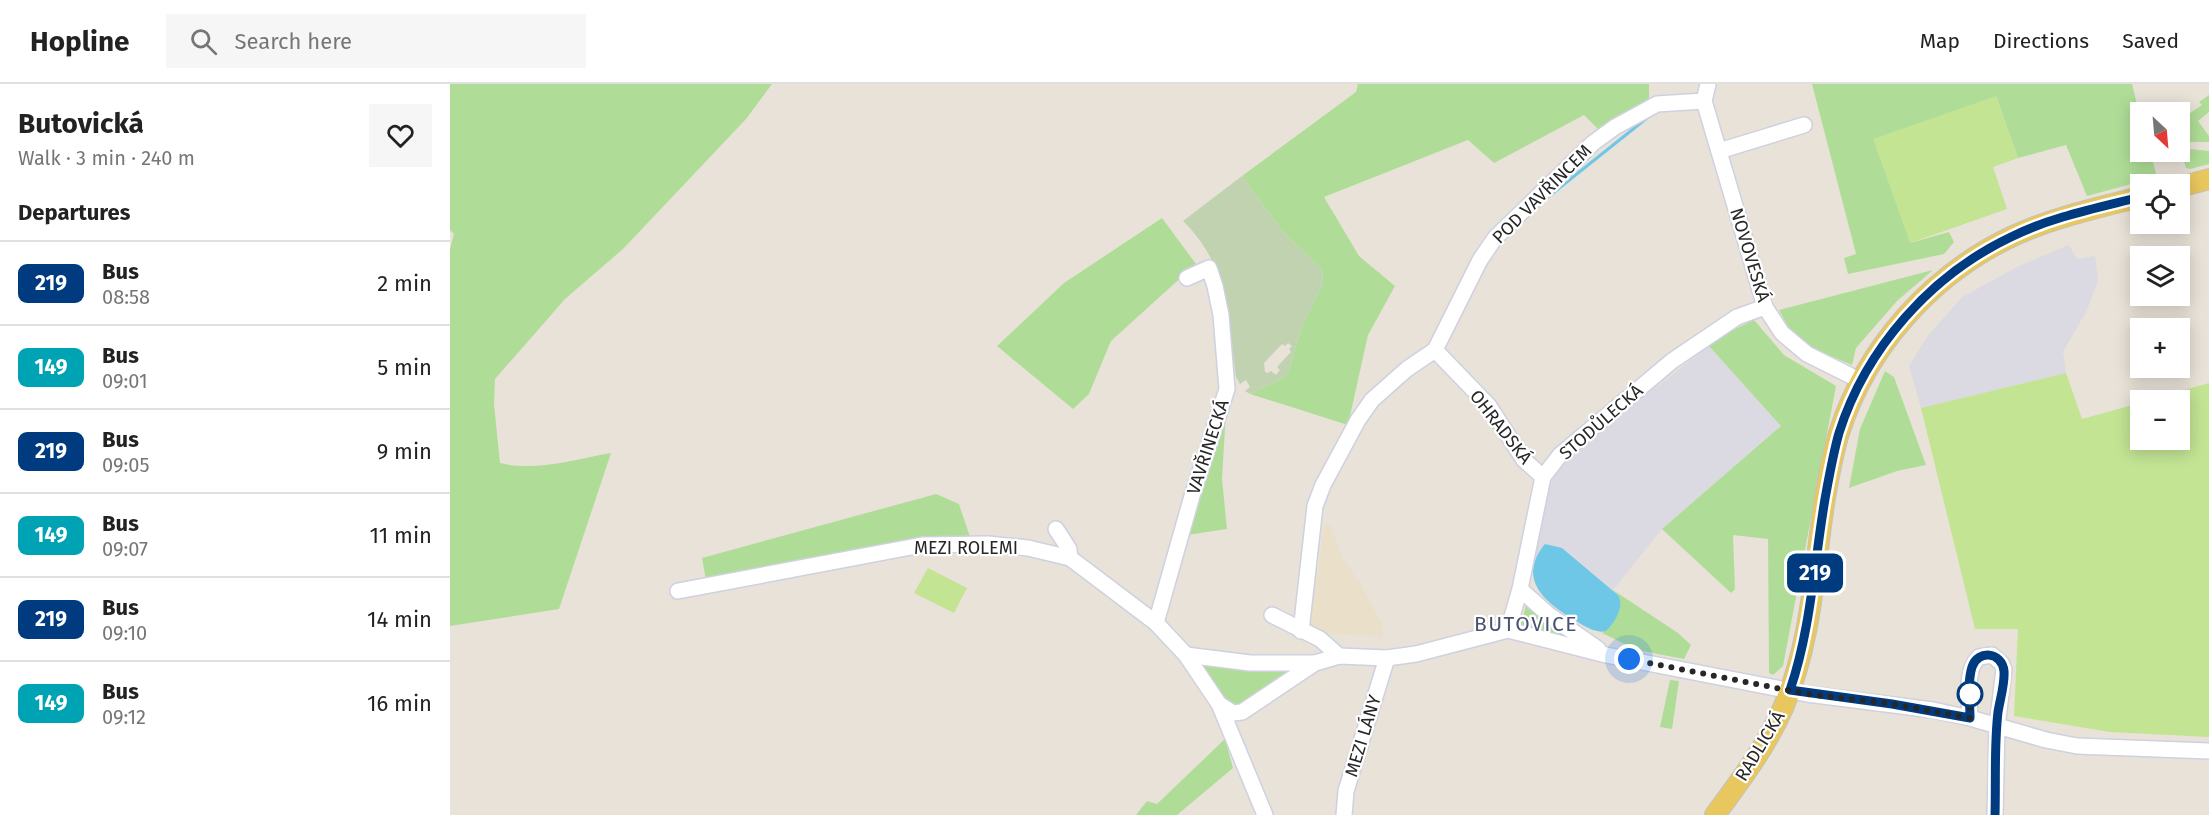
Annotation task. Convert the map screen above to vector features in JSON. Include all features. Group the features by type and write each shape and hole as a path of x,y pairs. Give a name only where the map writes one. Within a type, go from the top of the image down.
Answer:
{"main road":[{"path":"2190,184 2209,179"},
{"name":"RADLICKÁ","path":"1715,815 1748,770 1767,738 1790,690 1805,634 1832,462 1843,422 1861,381 1906,315 1937,285 1984,251 2042,224 2130,200"}],"street":[{"name":"NOVOVESKÁ","path":"1708,84 1704,101 1765,307 1782,333 1807,354 1861,381"},
{"name":"POD VAVŘINCEM","path":"1301,632 1315,506 1323,485 1358,420 1372,400 1407,369 1435,350 1480,260 1495,238 1593,143 1615,127 1658,104 1704,101"},
{"path":"1719,151 1804,125"},
{"name":"VAVŘINECKÁ","path":"1156,623 1192,496 1227,389 1221,315 1209,268 1187,278"},
{"name":"STODŮLECKÁ","path":"1508,630 1520,589 1543,477 1560,455 1672,361 1737,317 1765,307"},
{"name":"OHRADSKÁ","path":"1435,350 1488,406 1524,460 1543,477"},
{"path":"1056,529 1069,549 1070,558"},
{"name":"MEZI ROLEMI","path":"678,591 922,545 988,544 1028,548 1070,558 1156,623 1186,655 1219,704 1265,815"},
{"path":"1520,589 1549,615 1605,655"},
{"path":"1272,615 1301,632 1320,639 1339,656"},
{"path":"1186,655 1250,663 1315,663 1339,656 1387,658 1440,650 1508,630 1605,655 1790,690 1892,704 1970,718 2046,740 2077,746 2209,751"},
{"path":"1970,718 1972,665 1979,657 1992,655 2004,669 1997,727 1995,815"},
{"name":"MEZI LÁNY","path":"1344,815 1346,791 1387,658"},
{"path":"1219,704 1233,713 1242,712 1315,663"}],"shaded area":[{"path":"2069,245 2077,259 2095,256 2098,280 2087,310 2063,352 2066,373 1921,408 1909,366 1927,337 1962,297 2019,266"},
{"path":"1709,346 1781,426 1662,529 1613,590 1562,548 1535,558 1537,523 1542,504 1562,460"},
{"path":"1329,524 1343,559 1382,621 1383,637 1319,633 1307,627 1324,526"}],"green space":[{"path":"450,84 772,84 746,119 623,249 565,299 495,379 494,404 500,463 541,465 611,453 559,609 450,626 450,249 454,234 450,230"},
{"path":"1358,84 1649,84 1649,101 1599,130 1584,115 1494,163 1468,140 1324,197 1359,256 1395,286 1368,335 1348,425 1250,394 1285,377 1300,331 1323,283 1322,270 1281,230 1242,176 1356,92"},
{"path":"1812,84 2132,84 2136,102 2130,102 2130,162 2153,162 2156,174 2130,174 2130,184 2087,196 2066,145 2018,158 1996,96 1910,243 1949,232 1954,242 1944,254 1848,274 1844,258 1856,254"},
{"path":"2209,95 2209,112 2198,121 2209,136 2209,142 2190,142 2190,113 2202,105 2199,102"},
{"path":"1996,96 2018,158 1993,167 2007,209 1910,243 1873,139"},
{"path":"2190,149 2209,151 2209,164 2186,168 2184,162 2190,162"},
{"path":"1242,176 1281,230 1322,270 1323,283 1300,331 1285,377 1250,394 1245,391 1250,387 1246,380 1240,384 1236,377 1228,313 1218,274 1210,256 1183,221","holes":["1288,343 1292,346 1289,349 1291,352 1277,367 1280,370 1276,375 1271,371 1265,372 1264,363 1282,344 1285,346"]},
{"path":"1162,218 1196,264 1111,341 1089,394 1073,409 997,346 1064,283"},
{"path":"1933,270 1897,301 1856,348 1852,365 1812,348 1791,332 1779,310"},
{"path":"1754,320 1784,355 1836,386 1783,666 1773,675 1769,673 1768,539 1733,535 1735,589 1731,593 1662,529 1781,426 1709,346 1731,331"},
{"path":"1885,371 1894,377 1926,465 1897,471 1849,488 1860,429"},
{"path":"2066,373 2082,419 2130,406 2130,450 2190,450 2190,390 2184,390 2209,383 2209,737 2110,732 2014,716 2018,629 1975,629 1921,408"},
{"path":"1226,411 1222,479 1227,529 1187,535"},
{"path":"936,494 959,504 971,540 706,580 702,558"},
{"path":"928,568 967,588 954,613 914,593"},
{"path":"1613,590 1678,633 1691,645 1684,659 1637,650 1600,632 1603,633 1618,595"},
{"path":"1526,606 1563,634 1563,638 1520,626"},
{"path":"1194,660 1306,665 1241,707 1228,705"},
{"path":"1670,680 1679,681 1672,729 1660,727"},
{"path":"1225,739 1233,768 1177,815 1136,815 1147,801 1157,804"}],"water":[{"path":"1545,544 1562,548 1618,595 1620,609 1616,619 1606,631 1591,629 1565,614 1545,598 1538,589 1533,568"}],"waterway":[{"path":"1548,197 1647,118"}],"bus line":[{"name":"219","path":"1995,815 1997,727 2004,678 2004,669 1997,658 1987,654 1979,657 1972,665 1970,718 1934,710 1790,690 1811,602 1832,462 1843,422 1861,381 1906,315 1937,285 1984,251 2012,236 2087,210 2130,199"}],"district":[{"name":"BUTOVICE","path":"1526,624"}],"route":[{"path":"1629,659 1807,694 1934,710 1970,718 1970,685 1970,694"}]}
